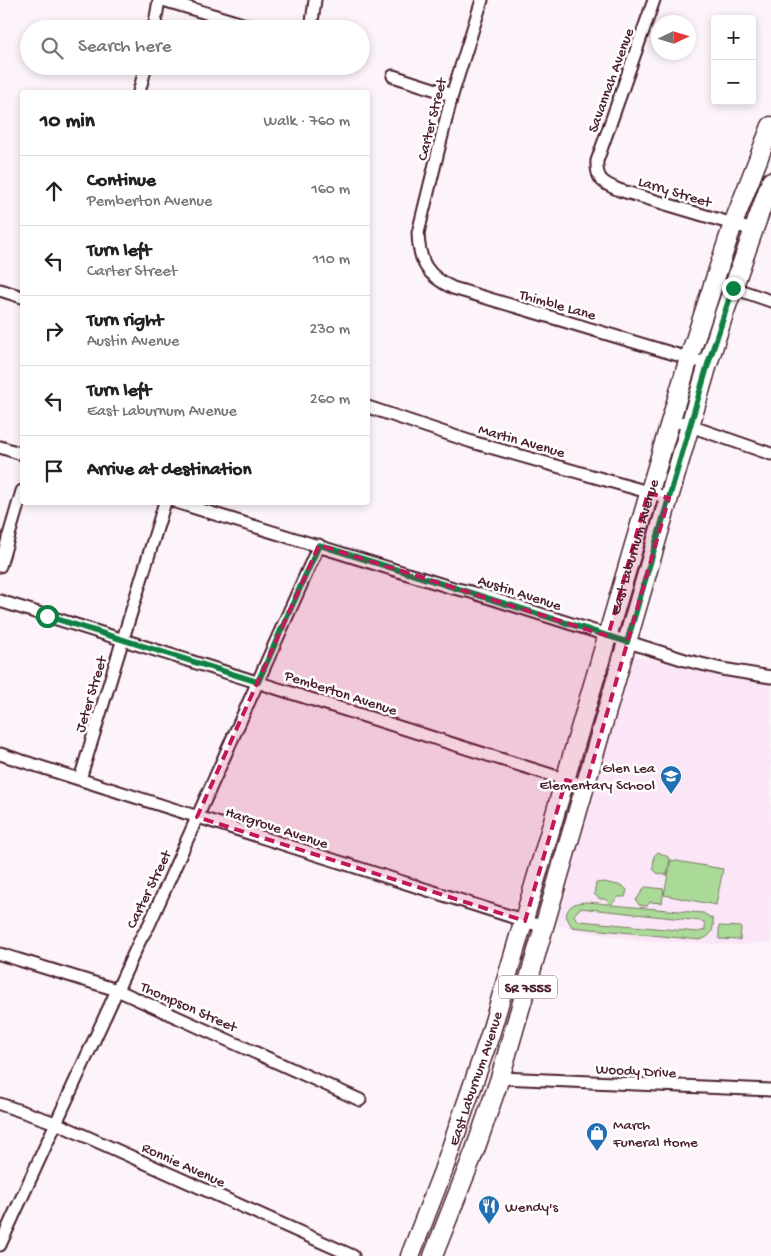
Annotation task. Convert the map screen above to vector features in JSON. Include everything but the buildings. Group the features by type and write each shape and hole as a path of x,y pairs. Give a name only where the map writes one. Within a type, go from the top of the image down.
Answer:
{"main road":[{"name":"East Laburnum Avenue","path":"410,1256 454,1143 490,1035 525,921 688,358 733,224 771,126"},
{"name":"East Laburnum Avenue","path":"433,1256 500,1078 708,364 771,181"}],"street":[{"path":"156,20 159,0"},
{"path":"163,0 229,20"},
{"path":"312,20 315,0"},
{"name":"Carter Street","path":"419,248 418,234 452,95 482,0"},
{"name":"Savannah Avenue","path":"596,170 597,161 654,0"},
{"path":"139,90 143,75"},
{"path":"393,76 452,95"},
{"name":"Larry Street","path":"596,170 601,180 619,190 753,230"},
{"name":"Thimble Lane","path":"419,248 424,264 433,276 453,288 708,364"},
{"path":"714,281 771,301"},
{"path":"0,290 20,297"},
{"name":"Martin Avenue","path":"370,408 472,442 669,498"},
{"path":"670,419 771,454"},
{"path":"0,447 20,453"},
{"path":"0,566 20,498"},
{"name":"Jeter Street","path":"80,779 164,505"},
{"name":"Austin Avenue","path":"186,505 627,642 722,669 771,677"},
{"name":"Carter Street","path":"0,1245 141,938 149,925 319,545"},
{"name":"Pemberton Avenue","path":"0,601 586,786"},
{"name":"Hargrove Avenue","path":"0,754 544,927"},
{"name":"Thompson Street","path":"0,954 117,990 360,1100"},
{"name":"Woody Drive","path":"500,1078 771,1090"},
{"name":"Ronnie Avenue","path":"0,1104 56,1123 353,1256"}],"highlighted area":[{"path":"648,493 669,498 586,786 566,780 525,921 197,817 319,545 608,636"}],"shaded area":[{"name":"Glen Lea Elementary School","path":"614,653 771,677 771,942 741,945 638,941 569,929 535,914"}],"green space":[{"path":"658,852 670,858 667,875 657,873 653,869 654,856"},
{"path":"671,860 723,869 716,905 664,895"},
{"path":"604,882 623,886 627,890 625,897 618,897 611,905 703,913 713,919 710,935 700,940 572,927 566,916 568,909 572,905 584,902 610,904 605,899 600,899 594,894 596,883","holes":["580,908 701,921 705,923 705,930 698,932 580,921 574,915"]},
{"path":"645,887 664,889 662,903 650,902 647,906 639,905 636,900"},
{"path":"719,926 741,927 740,940 719,939"}],"place":[{"name":"Glen Lea Elementary School","path":"671,795"},
{"name":"March Funeral Home","path":"597,1152"},
{"name":"Wendy's","path":"489,1225"}],"route":[{"path":"47,616 258,682 319,545 627,642 708,364 733,288"}]}
